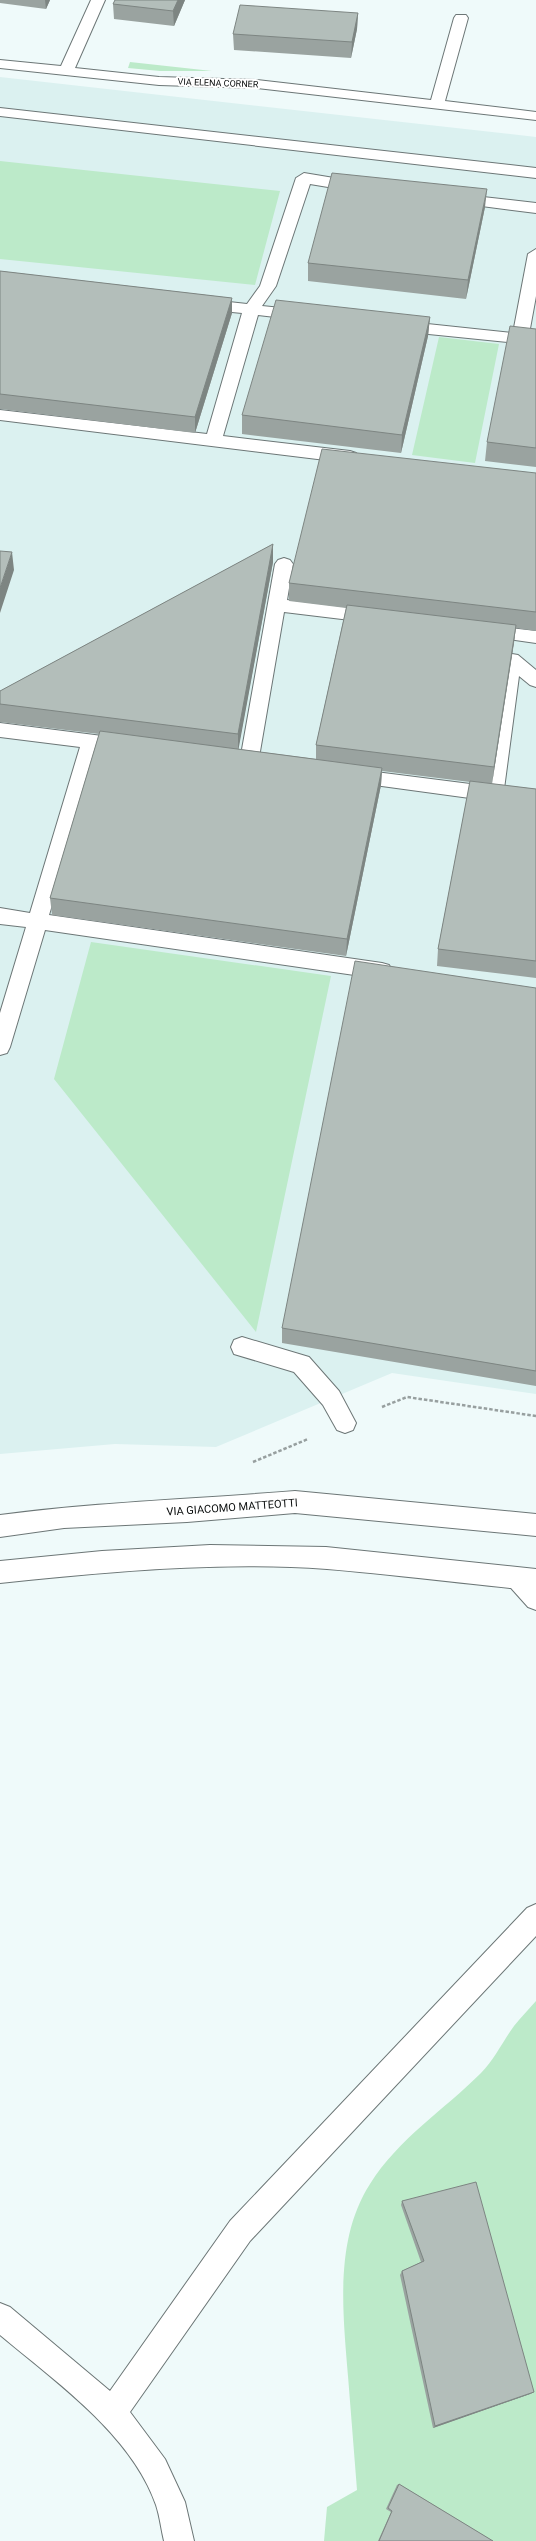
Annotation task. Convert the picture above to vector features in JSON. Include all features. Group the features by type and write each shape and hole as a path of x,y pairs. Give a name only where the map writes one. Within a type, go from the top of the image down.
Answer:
{"street":[{"path":"67,70 98,0"},
{"path":"437,104 461,18"},
{"name":"VIA ELENA CORNER","path":"0,64 159,81 257,84 536,116"},
{"path":"0,112 536,173"},
{"path":"212,441 251,310 268,286 304,178 370,189"},
{"path":"441,197 536,208"},
{"path":"520,339 536,254"},
{"path":"190,303 314,316"},
{"path":"385,324 536,340"},
{"path":"0,415 363,459"},
{"path":"210,758 257,764 277,605 284,564"},
{"path":"277,605 395,620"},
{"path":"465,628 536,637"},
{"path":"494,794 512,660 536,680"},
{"path":"0,730 147,749"},
{"path":"0,1047 91,742"},
{"path":"336,774 536,800"},
{"path":"0,916 402,974"},
{"path":"242,1347 302,1364 331,1398 345,1423"},
{"name":"VIA GIACOMO MATTEOTTI","path":"0,1526 64,1517 186,1511 295,1502 536,1525"},
{"path":"0,1572 102,1562 210,1556 326,1558 526,1578 536,1599"},
{"path":"112,2413 240,2231 536,1917"},
{"path":"0,2317 112,2413 143,2448 169,2497 179,2541"}],"path":[{"path":"251,1463 407,1397 536,1416"}],"shaded area":[{"path":"0,77 536,137 536,1394 392,1373 216,1447 115,1444 0,1454"}],"green space":[{"path":"130,62 212,71 160,71 128,68"},
{"path":"0,161 280,191 255,285 0,259"},
{"path":"439,337 499,344 475,463 412,455"},
{"path":"91,942 331,976 256,1332 54,1079"},
{"path":"536,2001 536,2541 324,2541 327,2507 357,2490 343,2302 346,2253 351,2229 359,2206 370,2184 381,2168 408,2139 467,2087 486,2068 514,2026"}],"building":[{"path":"115,0 178,0 173,11 113,4"},
{"path":"240,5 358,13 352,42 233,34"},
{"path":"332,173 487,189 468,280 308,263"},
{"path":"0,271 232,298 195,417 0,394"},
{"path":"276,300 430,317 402,435 242,415"},
{"path":"510,326 536,329 536,448 487,442"},
{"path":"322,449 536,473 536,612 289,583"},
{"path":"273,544 238,734 0,704 0,691"},
{"path":"0,551 12,552 0,588"},
{"path":"347,605 516,625 494,767 316,745"},
{"path":"100,731 382,768 347,939 50,898"},
{"path":"470,781 536,789 536,961 438,949"},
{"path":"355,961 536,988 536,1371 282,1328"},
{"path":"476,2182 534,2392 435,2426 402,2271 424,2261 402,2201"},
{"path":"399,2484 493,2541 379,2541 392,2511 388,2508"}]}
